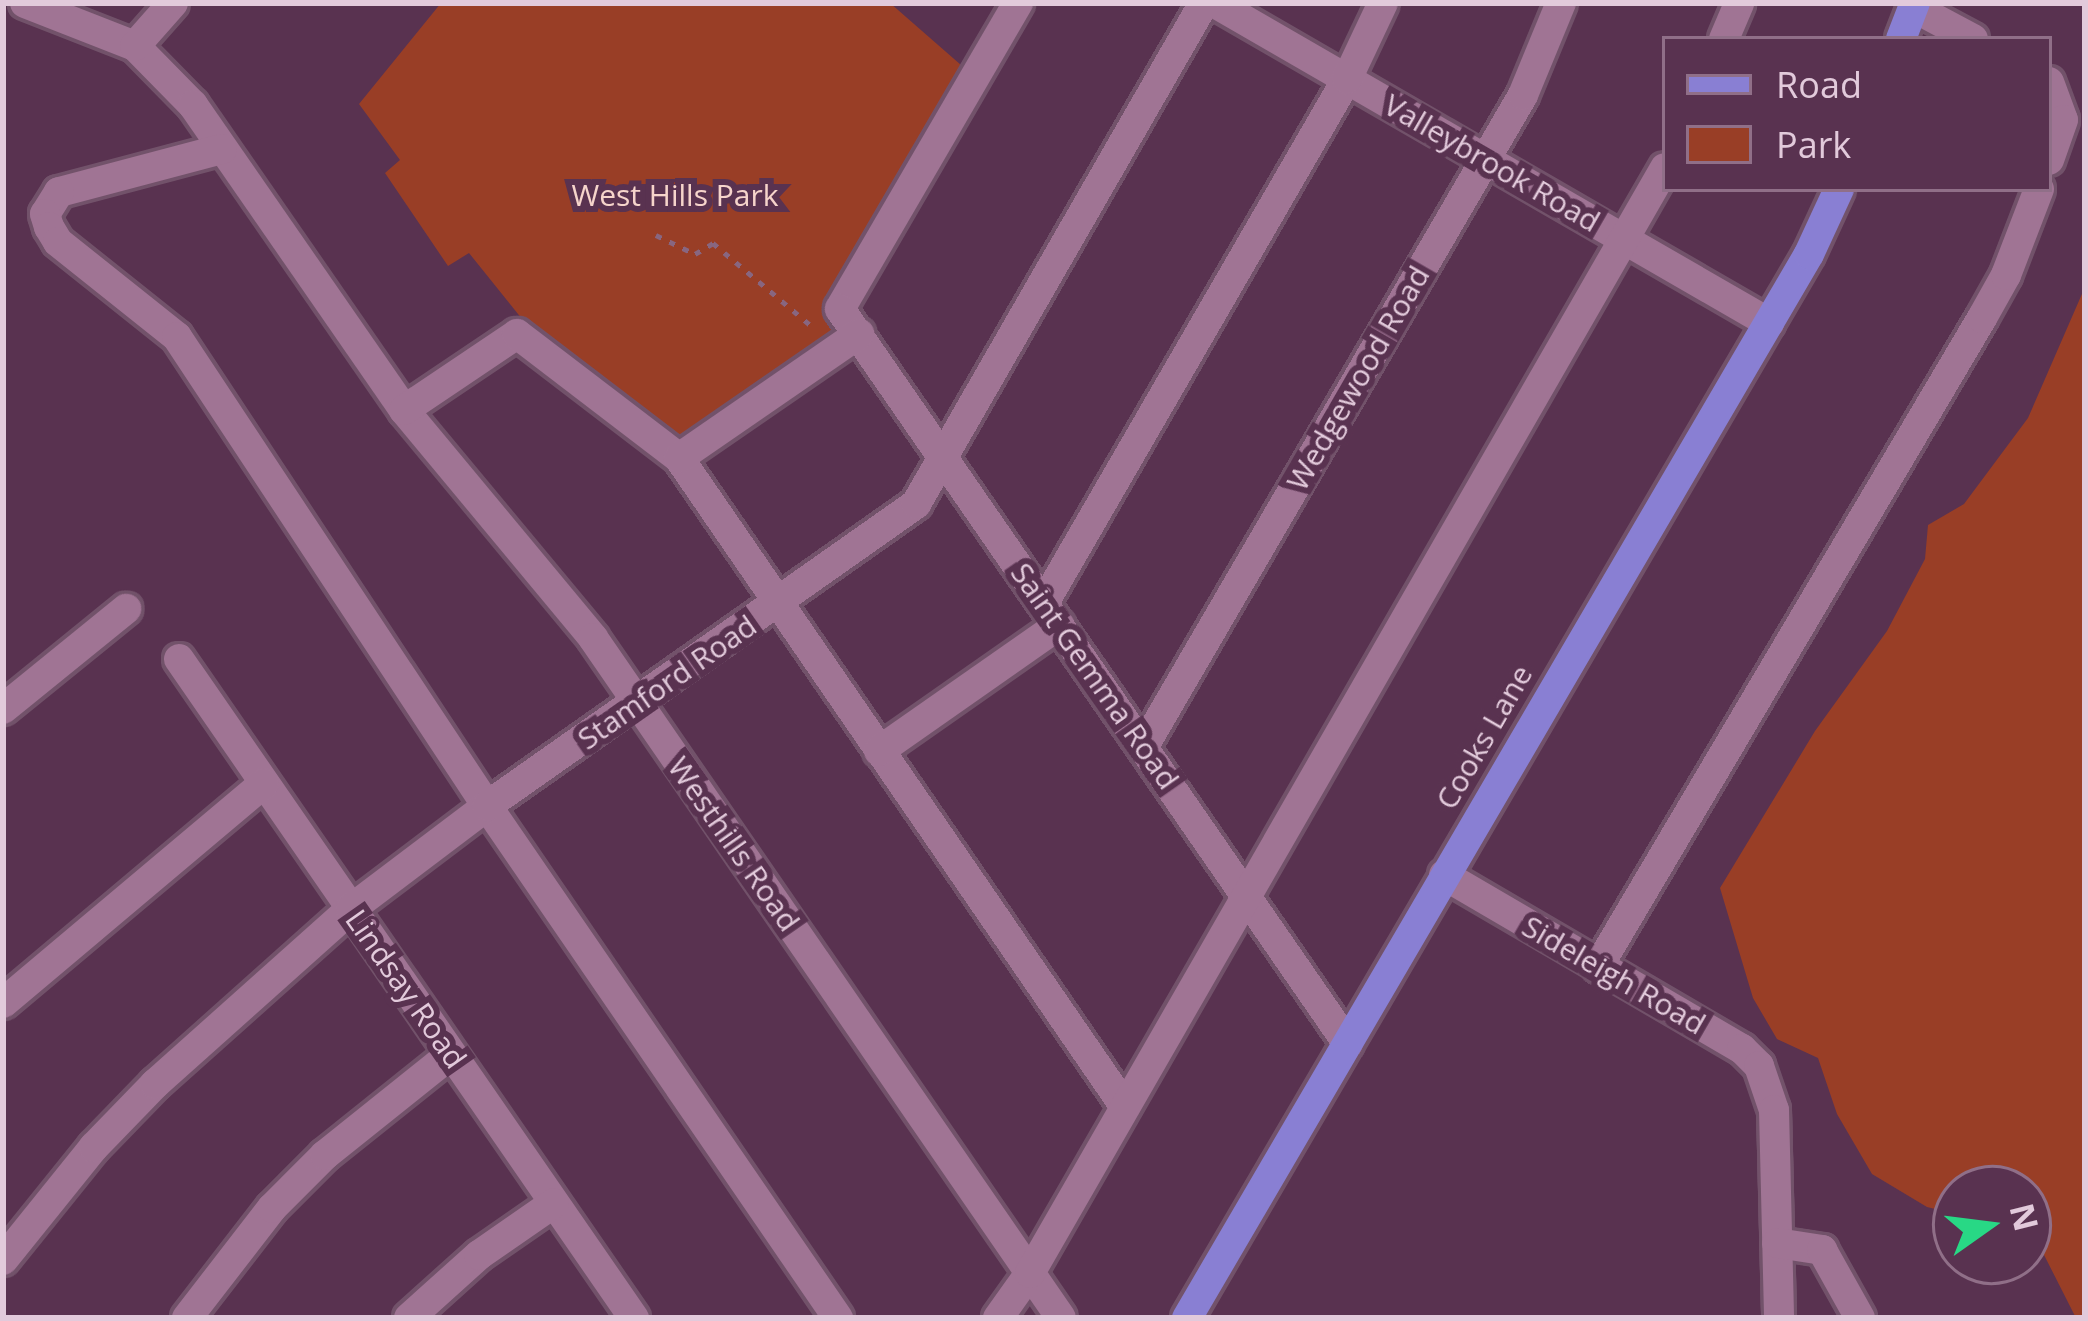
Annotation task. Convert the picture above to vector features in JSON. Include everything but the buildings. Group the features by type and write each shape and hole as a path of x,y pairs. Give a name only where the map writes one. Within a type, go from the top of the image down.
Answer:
{"main road":[{"path":"1902,36 1914,5"},
{"name":"Cooks Lane","path":"1186,1318 1768,322 1837,192"}],"street":[{"path":"26,3 135,46 173,3"},
{"path":"679,458 846,330 1018,3"},
{"name":"Stamford Road","path":"3,1260 94,1147 155,1084 351,910 488,806 895,524 916,504 1204,3"},
{"name":"Valleybrook Road","path":"1215,3 1768,322"},
{"path":"879,751 1051,614 1347,80 1382,3"},
{"name":"Wedgewood Road","path":"1144,746 1523,95 1561,3"},
{"path":"1725,36 1739,3"},
{"path":"1914,5 1968,36"},
{"name":"Westhills Road","path":"135,46 193,105 404,410 593,638 1061,1318"},
{"path":"2052,90 2063,120 2052,151"},
{"path":"221,149 59,192 45,214 49,227 58,242 177,337 488,806 838,1318"},
{"path":"998,1318 1030,1273 1662,173"},
{"path":"1598,967 1982,318 2006,275 2037,192"},
{"name":"Saint Gemma Road","path":"846,330 944,457 1348,1044"},
{"path":"404,410 517,334 679,458 1125,1107"},
{"path":"3,709 126,609"},
{"name":"Lindsay Road","path":"179,659 634,1318"},
{"path":"3,1003 264,783"},
{"name":"Sideleigh Road","path":"1444,875 1742,1049 1759,1066 1768,1089 1777,1243"},
{"path":"187,1318 298,1181 451,1054"},
{"path":"409,1318 479,1255 554,1203"},
{"path":"1779,1318 1777,1243 1822,1250 1860,1318"}],"path":[{"path":"656,235 695,254 713,243 846,330"}],"green space":[{"name":"West Hills Park","path":"441,3 890,3 969,72 825,316 835,336 690,436 670,435 522,319 469,253 448,266 385,173 400,160 359,104"},
{"path":"2085,287 2085,1318 2076,1318 2052,1271 2052,1165 1932,1165 1932,1208 1872,1174 1837,1114 1818,1058 1777,1039 1753,998 1720,888 1815,731 1887,631 1925,559 1928,525 1964,504 2028,418"}]}
